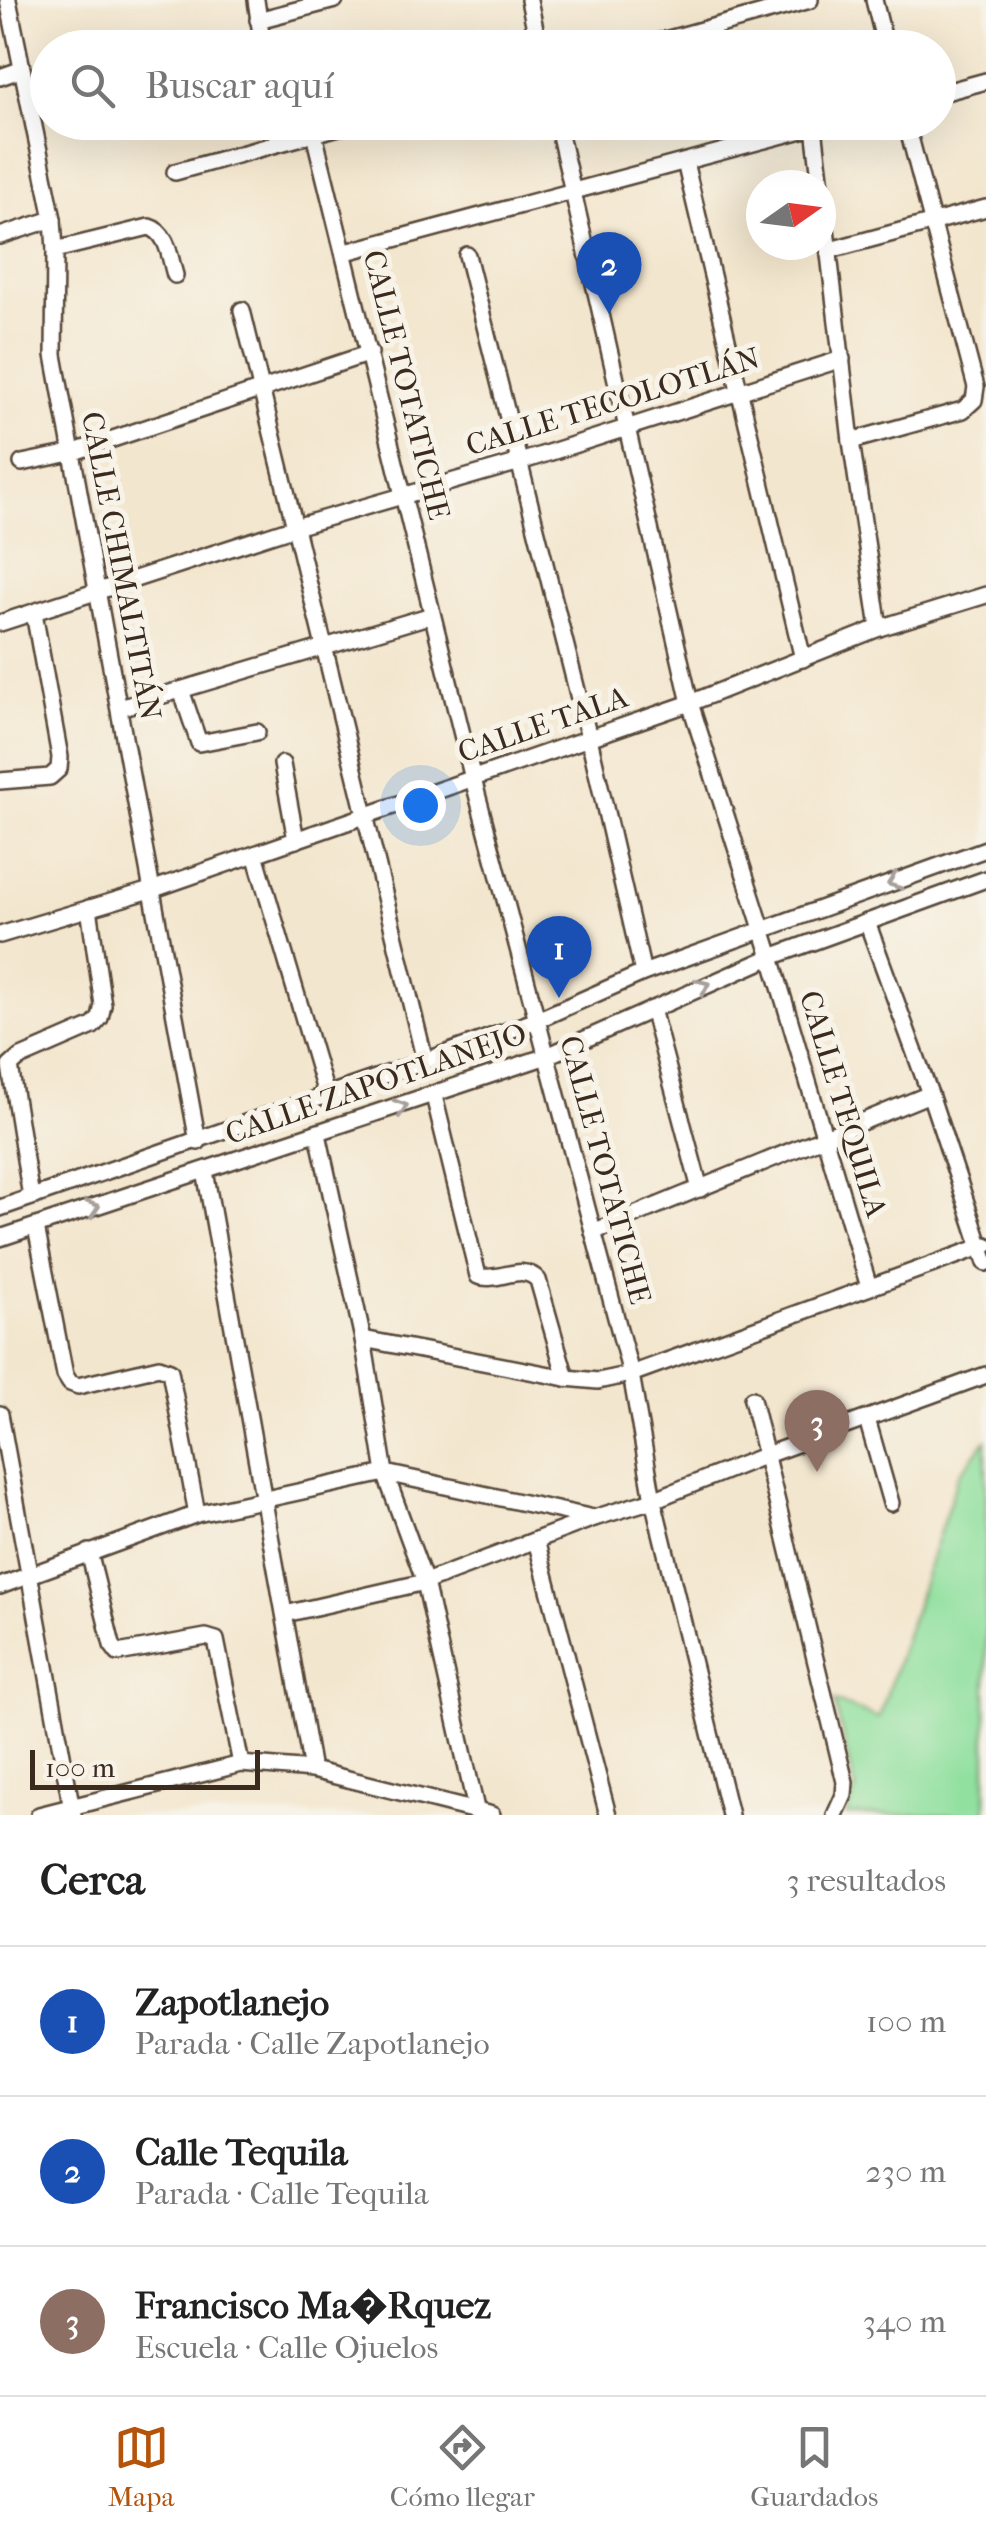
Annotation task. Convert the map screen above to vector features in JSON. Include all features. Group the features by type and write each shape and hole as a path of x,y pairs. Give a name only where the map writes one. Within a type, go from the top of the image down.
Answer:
{"street":[{"name":"CALLE CHIMALTITÁN","path":"8,0 30,109"},
{"path":"256,0 260,30"},
{"path":"258,20 335,0"},
{"path":"529,0 536,30"},
{"path":"701,30 810,0"},
{"path":"874,0 882,30"},
{"path":"0,77 20,70"},
{"path":"956,90 986,82"},
{"name":"CALLE CHIMALTITÁN","path":"38,140 56,250 54,355 198,1142"},
{"path":"278,140 279,144"},
{"path":"175,172 293,140"},
{"name":"CALLE TOTATICHE","path":"316,140 432,615 631,1374 653,1500 730,1815"},
{"name":"CALLE TEQUILA","path":"560,140 690,704 771,957 869,1288"},
{"path":"346,252 768,140"},
{"path":"816,140 820,170"},
{"path":"851,441 963,410 974,400 976,387 911,140"},
{"path":"684,162 803,659"},
{"path":"836,248 986,208"},
{"path":"0,236 52,219"},
{"path":"56,250 158,229 175,275"},
{"path":"467,255 589,738 643,973"},
{"path":"831,260 851,441 879,628"},
{"path":"242,310 425,1061"},
{"path":"22,463 70,452 370,352"},
{"name":"CALLE TECOLOTLÁN","path":"0,624 295,527 520,462 842,359"},
{"name":"CALLE TALA","path":"0,935 256,854 690,704 879,628 986,595"},
{"path":"0,782 50,776 59,769 34,613"},
{"path":"120,708 432,615"},
{"path":"181,690 199,742 258,732"},
{"path":"282,764 296,840"},
{"name":"CALLE ZAPOTLANEJO","path":"0,1208 425,1061 536,1020 643,973 986,849"},
{"path":"256,854 326,1094"},
{"name":"CALLE ZAPOTLANEJO","path":"0,1238 546,1056 771,957 986,879"},
{"path":"30,1198 10,1066 19,1058 93,1026 100,1018 102,1005 90,908"},
{"path":"867,922 983,1246 986,1264"},
{"path":"652,1008 700,1189"},
{"path":"594,1232 930,1094"},
{"path":"434,1096 478,1276 487,1279 523,1271 538,1280 566,1378"},
{"path":"38,1815 72,1810 241,1764 312,1770 484,1812 424,1582 386,1473 363,1339 318,1134"},
{"path":"205,1171 312,1770"},
{"path":"36,1226 65,1376 78,1386 159,1366 170,1371 197,1514"},
{"path":"363,1339 598,1381 631,1374 983,1246"},
{"path":"285,1614 424,1582 986,1375"},
{"path":"752,1398 845,1782 835,1815"},
{"path":"0,1414 5,1472 30,1576 72,1810"},
{"path":"867,1418 892,1503"},
{"path":"0,1586 197,1514 386,1473 594,1518"},
{"path":"536,1540 608,1815"},
{"path":"89,1552 112,1644 118,1653 206,1637 216,1640 241,1764"}],"green space":[{"path":"986,1440 986,1809 983,1815 846,1815 856,1790 834,1701 879,1718 958,1476"}],"place":[{"name":"Calle Tequila","path":"609,314"},
{"name":"Zapotlanejo","path":"559,998"},
{"name":"Francisco Ma�Rquez","path":"817,1472"}]}
